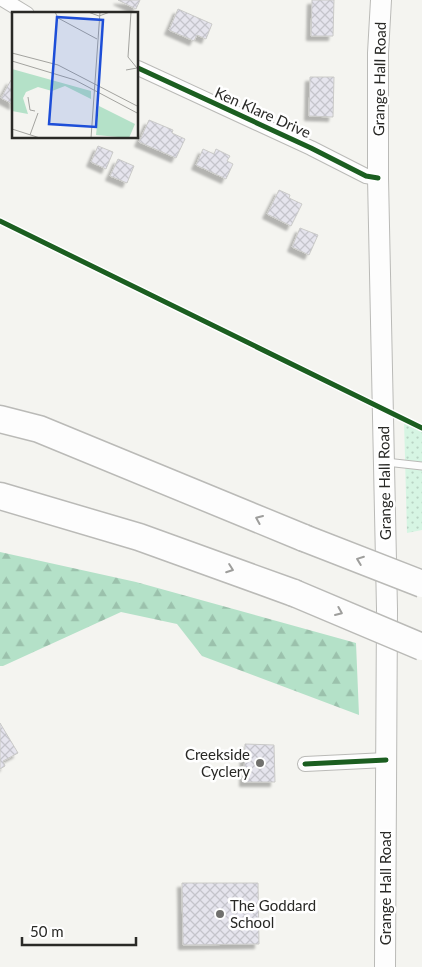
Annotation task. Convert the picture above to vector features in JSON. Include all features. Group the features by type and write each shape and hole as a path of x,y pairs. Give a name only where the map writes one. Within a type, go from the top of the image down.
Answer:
{"highway":[{"path":"0,419 39,429 304,538 422,584"},
{"path":"0,433 79,454 198,494"},
{"path":"0,496 139,537 203,559 294,593 422,647"},
{"path":"0,512 203,559"}],"main road":[{"name":"Grange Hall Road","path":"381,0 378,53 378,178 387,609 384,967"}],"street":[{"path":"4,0 24,12"},
{"name":"Ken Klare Drive","path":"139,68 312,148 366,176 378,178"},
{"path":"304,764 386,760"}],"lane":[{"path":"383,462 422,466"}],"green space":[{"path":"404,420 422,429 422,530 407,533"},
{"path":"0,552 136,582 356,643 359,715 202,656 177,624 121,612 0,666"}],"building":[{"path":"118,0 140,0 136,9"},
{"path":"312,0 334,0 333,36 311,36"},
{"path":"178,9 212,24 206,39 197,35 194,41 169,30"},
{"path":"310,77 334,77 333,117 309,116"},
{"path":"11,80 12,104 1,98"},
{"path":"149,120 173,130 172,133 185,139 176,158 139,142"},
{"path":"98,146 113,152 106,169 91,162"},
{"path":"203,149 214,154 216,149 230,156 227,161 233,164 226,179 196,165"},
{"path":"118,159 134,166 127,183 110,176"},
{"path":"279,190 290,195 289,198 302,204 291,226 267,214"},
{"path":"300,228 318,235 309,255 292,247"},
{"path":"0,723 18,753 3,761 5,766 0,769"},
{"name":"Creekside Cyclery","path":"245,744 274,745 275,782 244,782"},
{"name":"The Goddard School","path":"182,883 258,883 259,944 183,945"}],"cycle path":[{"path":"139,68 311,148 366,176 378,178"},
{"path":"0,221 422,428"},
{"path":"305,764 386,760"}],"place":[{"name":"Creekside Cyclery","path":"260,763"},
{"name":"The Goddard School","path":"220,914"}]}
